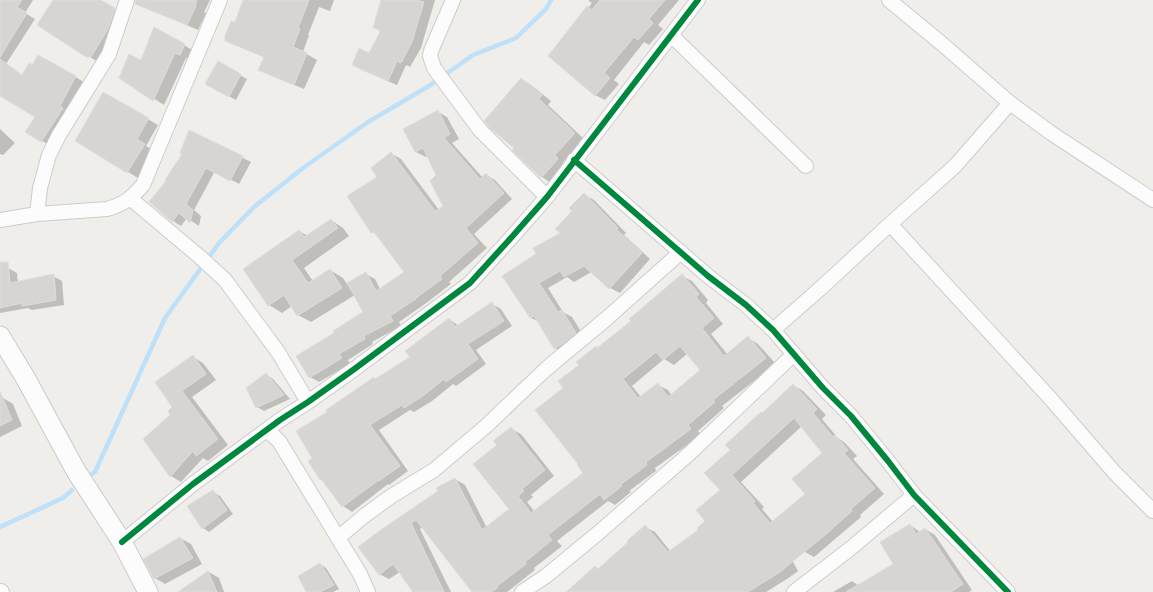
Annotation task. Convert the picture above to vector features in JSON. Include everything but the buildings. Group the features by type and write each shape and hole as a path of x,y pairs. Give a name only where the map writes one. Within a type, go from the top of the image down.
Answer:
{"street":[{"path":"37,214 40,188 50,155 59,135 108,54 127,0"},
{"path":"0,220 37,214 106,209 131,199 143,185 220,0"},
{"path":"453,0 431,51 430,56 434,68 480,130 547,197"},
{"path":"122,542 193,484 397,338 470,283 547,197 698,0"},
{"path":"889,0 1010,103 1051,133 1153,200"},
{"path":"671,35 806,166"},
{"path":"773,330 955,166 1010,103"},
{"path":"574,160 773,330 851,416 914,495 1008,592"},
{"path":"131,199 225,280 278,352 308,402"},
{"path":"890,224 1050,398 1114,472 1153,511"},
{"path":"338,538 390,497 434,470 485,427 546,369 606,319 680,252"},
{"path":"0,336 26,379 76,472 122,542 148,592"},
{"path":"522,592 546,576 597,534 689,454 794,354"},
{"path":"267,430 278,441 360,574 368,592"},
{"path":"794,592 851,548 914,495"}],"waterway":[{"path":"92,474 95,472 165,318 219,243 254,207 303,168 368,122 429,86 473,55 516,38 546,9 551,0"},
{"path":"0,527 63,498 72,490"}],"cycle path":[{"path":"122,542 193,484 280,420 353,370 470,283 547,197 698,0"},
{"path":"574,160 773,330 823,388 851,416 914,495 1008,592"}]}
